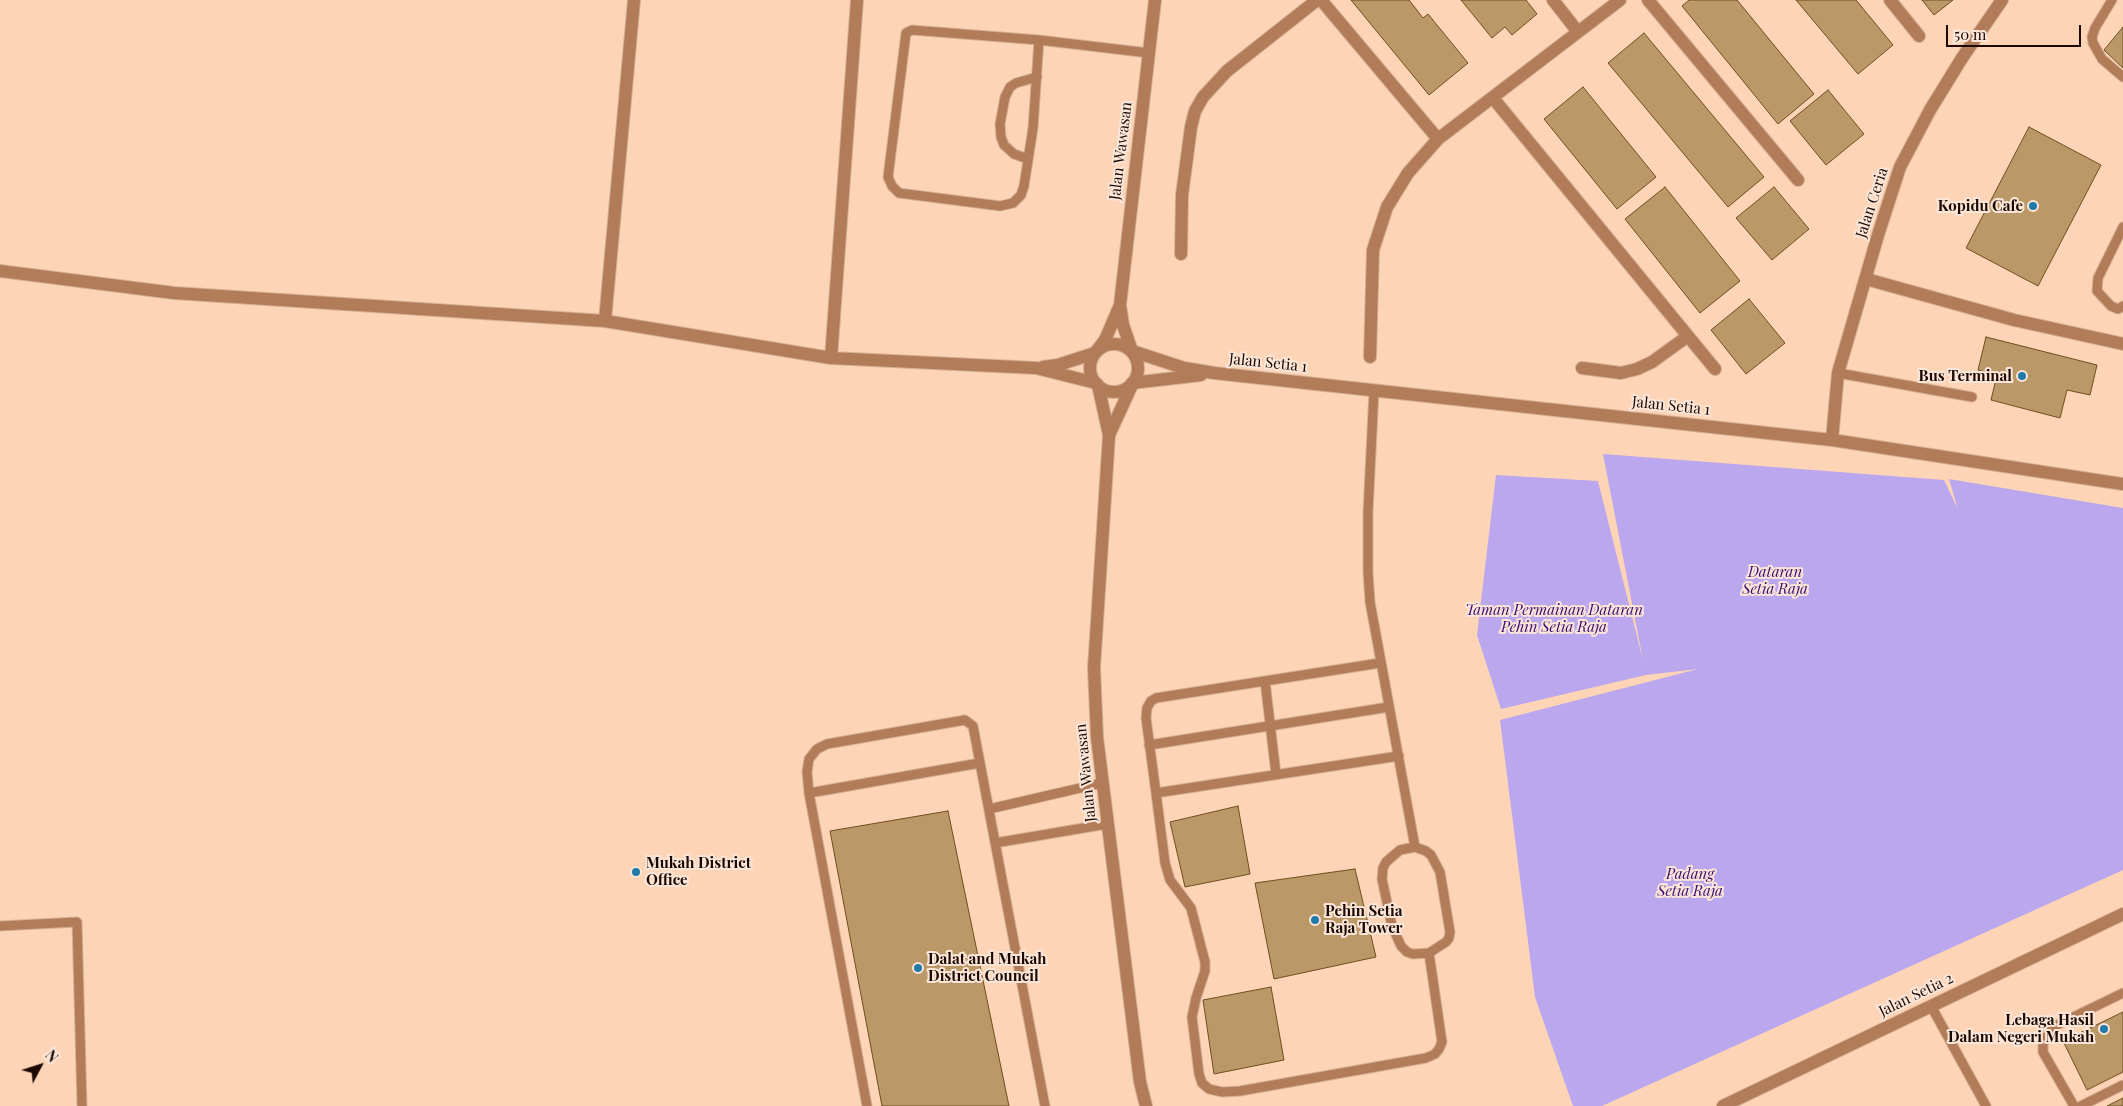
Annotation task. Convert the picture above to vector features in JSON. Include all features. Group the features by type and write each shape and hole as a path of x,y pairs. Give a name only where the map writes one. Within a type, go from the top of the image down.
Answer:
{"street":[{"path":"604,321 634,0"},
{"path":"831,358 857,0"},
{"name":"Jalan Wawasan","path":"1132,351 1123,324 1120,305 1155,0"},
{"path":"1182,254 1182,195 1190,127 1195,111 1203,97 1227,71 1316,0"},
{"path":"1321,0 1438,139"},
{"path":"1554,0 1578,32"},
{"path":"1370,357 1373,250 1377,232 1387,207 1399,186 1438,139 1620,0"},
{"path":"1648,0 1798,180"},
{"path":"1890,0 1919,36"},
{"name":"Jalan Ceria","path":"1832,440 1838,373 1900,167 1935,103 2002,0"},
{"path":"1493,98 1715,369"},
{"path":"0,271 174,293 604,321 831,358 1036,368 1058,365 1095,353 1109,344 1125,346 1132,351 1138,367 1138,373 1127,388 1112,391 1097,384 1036,368"},
{"path":"1866,280 2014,320 2123,344"},
{"name":"Jalan Wawasan","path":"1095,353 1105,340 1120,305"},
{"path":"1582,368 1621,373 1637,369 1652,362 1688,336"},
{"name":"Jalan Setia 1","path":"1132,351 1184,368 1214,373 1832,440 2123,484"},
{"path":"1095,353 1091,371 1097,384"},
{"name":"Jalan Setia 1","path":"1132,383 1214,373"},
{"name":"Jalan Wawasan","path":"1109,435 1132,383"},
{"name":"Jalan Wawasan","path":"1097,384 1109,435 1094,668 1097,737 1140,1082 1146,1106"},
{"name":"Jalan Setia 2","path":"1723,1106 2123,914"}],"lane":[{"path":"2112,0 2095,28 2092,37 2093,44 2102,60 2123,77"},
{"path":"1039,40 1028,159 1021,195 1013,203 1000,206 899,193 892,186 888,177 906,33 912,30 1039,40 1149,53"},
{"path":"1028,159 1014,154 1004,145 1000,124 1005,97 1010,87 1016,82 1037,77"},
{"path":"2123,227 2098,278 2097,291 2111,306 2118,309 2123,306"},
{"path":"1838,373 1972,397"},
{"path":"1374,391 1368,512 1370,602 1416,847"},
{"path":"1380,663 1156,698 1151,701 1147,708 1146,718 1149,745 1165,863 1170,880 1191,908 1205,962 1206,971 1196,998 1192,1017 1199,1074 1202,1083 1209,1089 1222,1092 1240,1091 1426,1058 1435,1054 1440,1050 1442,1042 1429,954"},
{"path":"1266,681 1276,774"},
{"path":"1149,745 1389,707"},
{"path":"868,1106 809,793 807,772 809,759 817,749 836,743 965,720 974,726 1045,1106"},
{"path":"1156,793 1399,756"},
{"path":"809,793 980,763"},
{"path":"989,809 1102,783"},
{"path":"995,843 1107,824"},
{"path":"1416,847 1426,851 1436,860 1448,915 1449,938 1429,954 1413,954 1407,952 1401,946 1392,926 1382,879 1383,868 1390,859 1400,850 1416,847"},
{"path":"0,926 77,922 82,1106"},
{"path":"2074,1106 2043,1052 2043,1044 2048,1032 2056,1025 2123,992"},
{"path":"1931,1006 1986,1106"},
{"path":"2081,1106 2123,1085"}],"green space":[{"name":"Padang Setia Raja","path":"1603,454 1944,480 1958,509 1949,479 2123,508 2123,870 1602,1106 1573,1106 1535,997 1500,720 1698,669 1646,675 1501,709 1477,635 1496,475 1598,481 1643,660"}],"building":[{"path":"1351,0 1409,0 1423,18 1428,14 1468,63 1429,95"},
{"path":"1461,0 1526,0 1537,14 1512,35 1505,27 1492,38"},
{"path":"1689,0 1737,0 1814,94 1778,124 1682,6"},
{"path":"1796,0 1856,0 1893,45 1858,74"},
{"path":"1922,0 1953,0 1934,15"},
{"path":"2123,27 2123,68 2104,50"},
{"path":"1644,33 1764,177 1728,207 1608,63"},
{"path":"1583,87 1656,177 1617,209 1544,119"},
{"path":"1828,90 1864,134 1826,165 1790,121"},
{"name":"Kopidu Cafe","path":"2029,127 2101,165 2038,286 1966,248"},
{"path":"1665,187 1740,281 1700,313 1625,219"},
{"path":"1774,187 1809,229 1772,260 1736,218"},
{"path":"1749,299 1785,343 1746,374 1711,330"},
{"path":"1986,337 2097,365 2090,395 2067,390 2060,418 1991,400 1997,375 1978,370"},
{"path":"1238,806 1250,874 1185,887 1170,822"},
{"name":"Dalat and Mukah District Council","path":"948,811 1009,1106 882,1106 830,831"},
{"name":"Pehin Setia Raja Tower","path":"1355,869 1376,957 1274,979 1255,883"},
{"path":"1271,987 1284,1060 1214,1074 1203,1000"},
{"path":"2123,1012 2123,1072 2087,1090 2063,1041"},
{"path":"2123,1098 2123,1106 2107,1106"}],"place":[{"name":"Kopidu Cafe","path":"2033,206"},
{"name":"Bus Terminal","path":"2022,376"},
{"name":"Mukah District Office","path":"636,872"},
{"name":"Pehin Setia Raja Tower","path":"1315,920"},
{"name":"Dalat and Mukah District Council","path":"918,968"},
{"name":"Lebaga Hasil Dalam Negeri Mukah","path":"2104,1029"}],"park label":[{"name":"Dataran Setia Raja","path":"1775,580"},
{"name":"Taman Permainan Dataran Pehin Setia Raja","path":"1554,618"}]}
